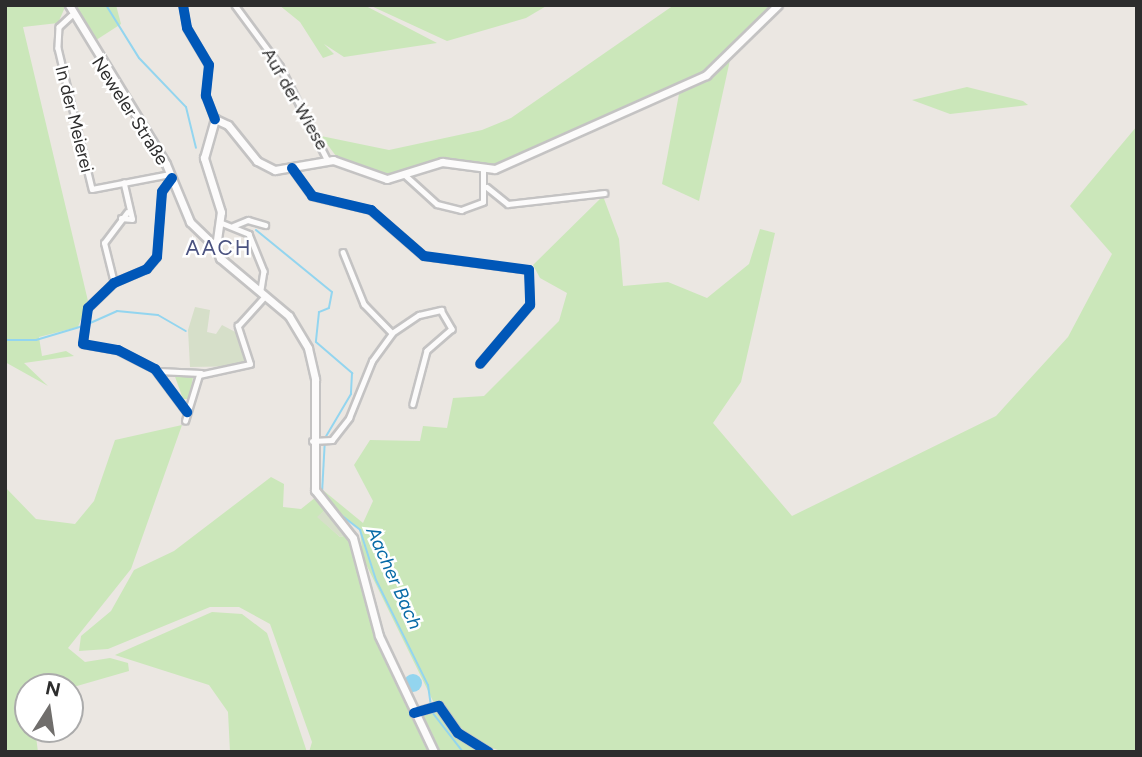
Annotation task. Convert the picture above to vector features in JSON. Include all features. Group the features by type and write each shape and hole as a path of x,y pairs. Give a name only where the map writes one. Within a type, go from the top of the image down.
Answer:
{"main road":[{"name":"Neweler Straße","path":"69,5 71,16 171,176 190,222 216,247 220,258 264,285 293,322 312,361 315,491 344,523 366,599 414,713"},
{"path":"216,247 222,223 204,161 215,119 226,122 262,166 292,168 328,161 380,178 405,175 442,162 483,169 538,155 697,80 778,5"},
{"path":"414,713 434,752"}],"street":[{"path":"183,5 187,28 209,65 206,96 215,119"},
{"name":"Auf der Wiese","path":"235,5 280,66 328,161"},
{"name":"In der Meierei","path":"71,16 61,23 57,44 92,189 171,176"},
{"path":"292,168 312,196 371,210 425,256 529,270 530,305 481,364"},
{"path":"405,175 430,200 453,209 480,205 487,187 483,169"},
{"path":"171,176 162,192 158,257 147,269 114,283 88,308 82,332 83,344 118,350 166,377 187,412"},
{"path":"114,283 104,246 127,213 124,183"},
{"path":"487,187 508,204 604,193"},
{"path":"233,226 244,220 265,225"},
{"path":"158,371 172,369 201,373 250,365 251,352 238,326 264,285 248,234 222,223"},
{"path":"343,252 364,304 392,333"},
{"path":"312,442 326,441 352,415 372,361 392,333 432,310 444,311 452,322 449,336 426,353 413,404"},
{"path":"166,377 172,369"},
{"path":"185,421 201,373"},
{"path":"414,713 432,706 466,739 488,752"}],"green space":[{"path":"5,5 66,5 58,23 23,27 88,301 78,327 39,337 42,356 66,351 74,356 24,363 48,386 5,362"},
{"path":"71,5 116,5 121,24 90,44"},
{"path":"279,5 364,5 437,43 344,57 324,44 334,54 323,58 300,22"},
{"path":"369,5 548,5 526,18 447,41"},
{"path":"674,5 774,5 709,70 500,165 439,160 383,176 336,156 321,136 389,150 482,130 511,118"},
{"path":"730,60 699,201 662,184 679,94"},
{"path":"967,87 1023,101 1028,105 950,114 912,100"},
{"path":"1137,126 1137,752 504,752 474,742 433,701 363,558 360,530 319,495 324,491 363,523 373,501 354,465 370,440 420,441 423,426 447,428 453,398 484,396 559,321 567,293 540,278 533,265 603,196 619,239 623,286 668,282 707,298 749,264 760,229 775,233 741,382 713,423 792,516 996,416 1068,337 1112,254 1070,206"},
{"path":"195,307 210,310 207,332 216,334 222,325 241,335 251,357 247,366 190,367 188,330"},
{"path":"173,371 194,372 189,399 183,399"},
{"path":"182,425 131,569 68,648 85,662 110,658 128,663 129,671 84,684 84,673 14,673 14,743 37,743 38,752 5,752 5,487 36,519 75,524 94,501 115,440"},
{"path":"271,477 284,484 283,507 301,509 316,497 326,509 318,517 340,537 347,535 379,647 428,752 309,752 312,742 270,624 239,607 210,607 108,649 79,651 81,636 111,611 134,570 174,551"},
{"path":"326,509 347,535 340,537 317,517"},
{"path":"212,612 242,614 267,633 307,752 230,752 228,712 209,685 115,655"},
{"path":"436,710 459,738 480,752 438,752 420,717"}],"water":[{"path":"413,674 419,677 422,683 419,689 413,692 407,689 404,683 407,677"}],"waterway":[{"name":"Aacher Bach","path":"106,5 139,58 186,107 196,148"},
{"name":"Aacher Bach","path":"256,230 332,292 329,308 319,312 316,342 352,373 351,394 325,438 322,494"},
{"path":"88,324 117,311 158,315 186,331"},
{"path":"5,340 36,340 83,326"},
{"name":"Aacher Bach","path":"336,511 360,530 376,580 428,685 431,706"},
{"name":"Aacher Bach","path":"432,712 463,752"}],"cycle path":[{"path":"183,5 187,28 209,65 206,96 215,119"},
{"path":"292,168 312,196 371,210 424,256 529,270 530,305 480,364"},
{"path":"172,178 162,192 157,257 147,269 114,283 88,308 83,344 118,350 155,369 187,412"},
{"path":"414,713 439,706 458,733 488,752"}],"district":[{"name":"AACH","path":"219,248"}]}
